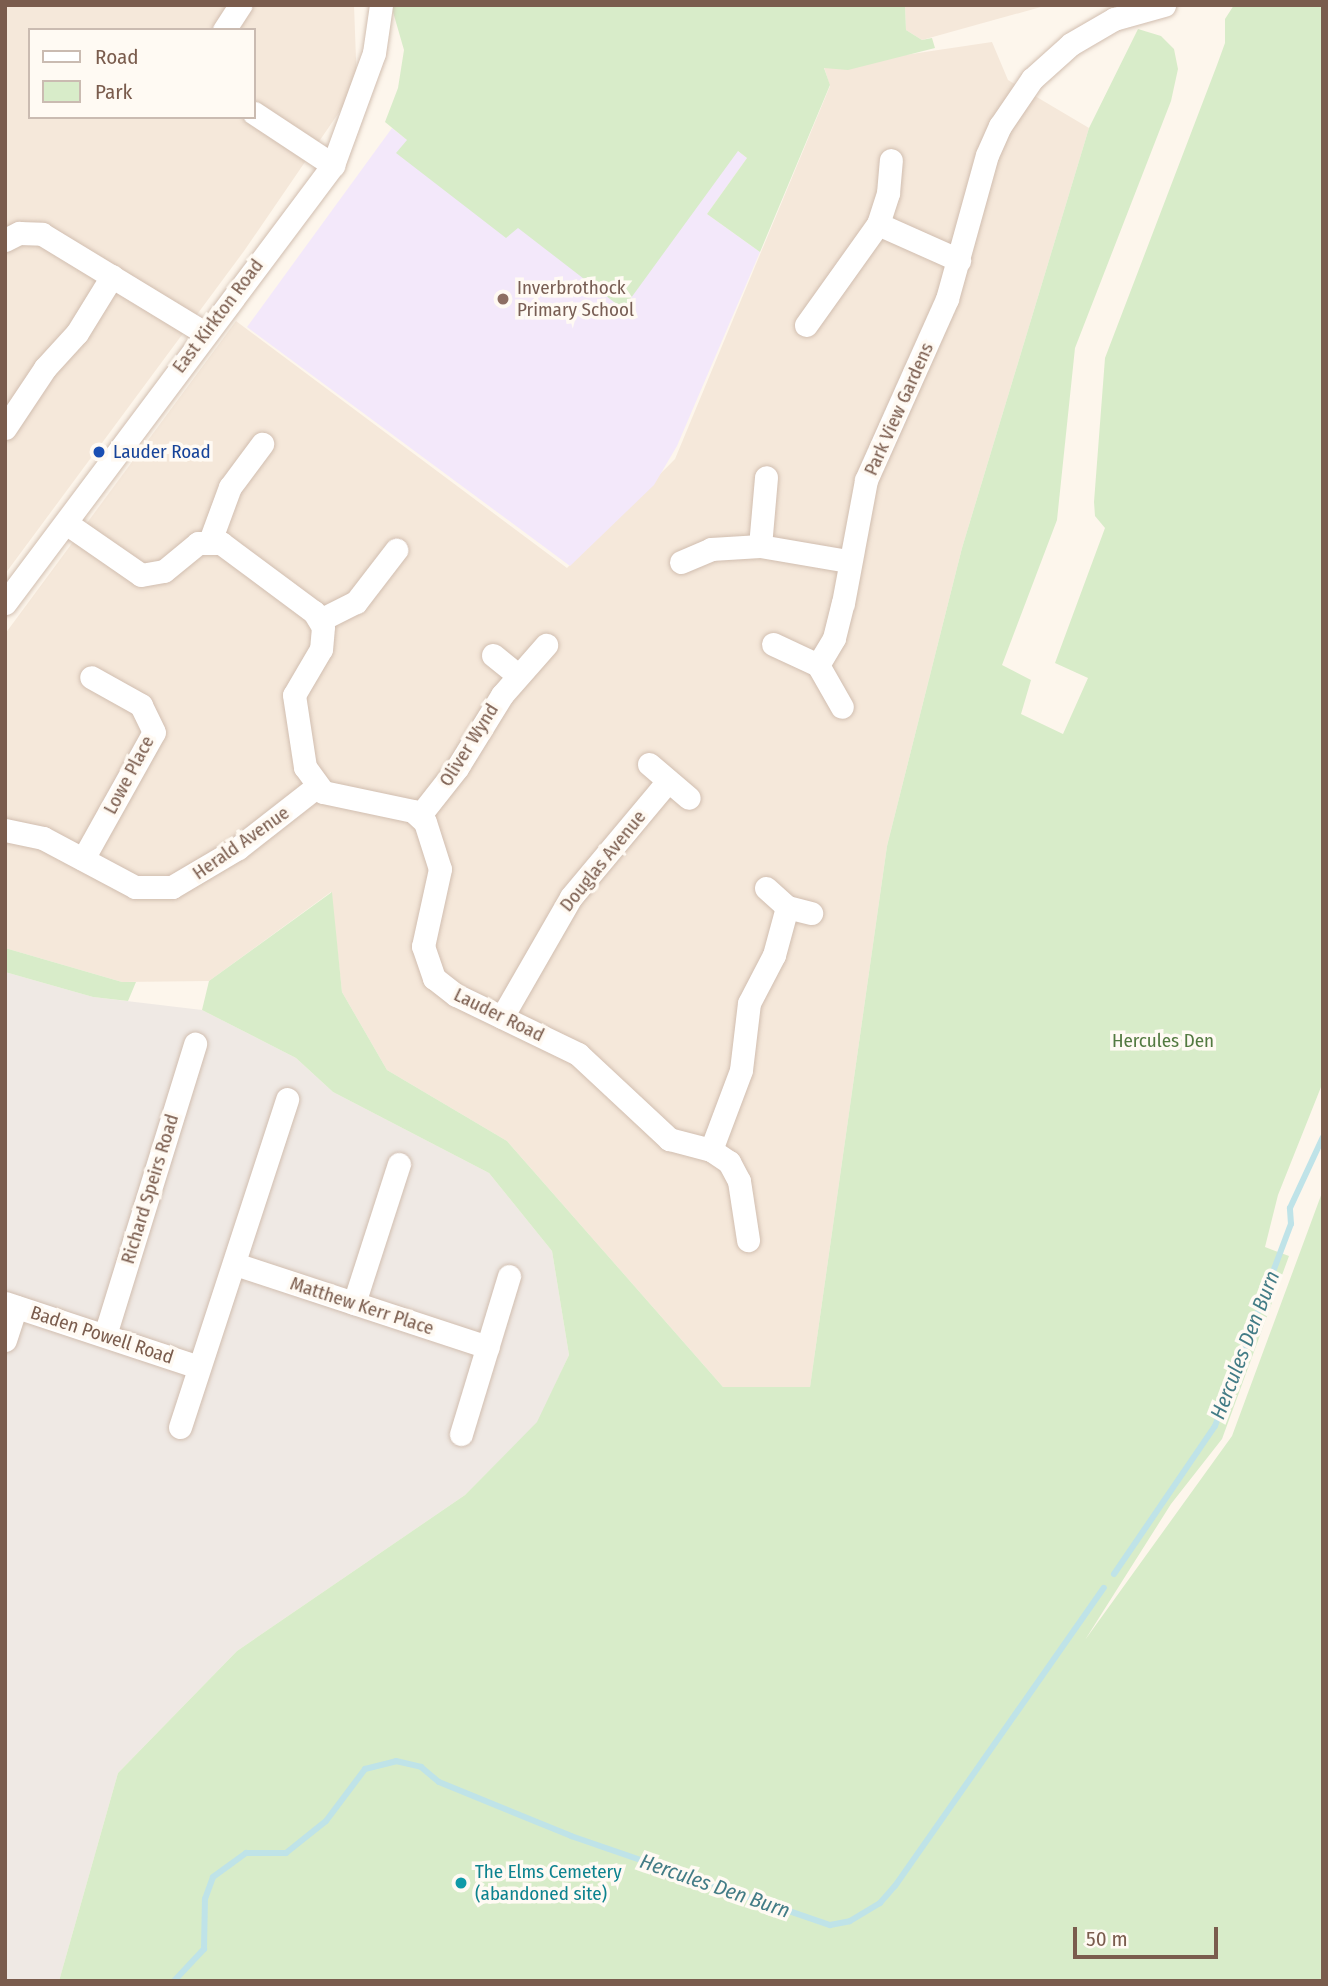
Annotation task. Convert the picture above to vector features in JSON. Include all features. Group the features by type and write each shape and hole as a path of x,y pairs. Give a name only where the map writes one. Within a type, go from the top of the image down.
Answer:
{"street":[{"path":"225,28 240,5"},
{"name":"East Kirkton Road","path":"5,603 333,165 374,53 381,5"},
{"name":"Park View Gardens","path":"818,665 834,638 866,480 932,336 959,260 987,155 1000,126 1032,79 1071,44 1114,19 1164,5"},
{"path":"256,114 333,165"},
{"path":"806,325 878,224 888,194 891,160"},
{"path":"878,224 959,260"},
{"path":"5,240 19,233 42,234 205,333"},
{"path":"10,433 45,368 77,333 112,276"},
{"path":"210,541 230,487 262,444"},
{"path":"760,546 766,477"},
{"path":"66,523 141,575 164,571 189,548 210,541 229,548 320,620 321,649 295,695 305,767 316,787 335,797 420,815"},
{"path":"681,562 711,549 760,546 848,561"},
{"path":"320,620 356,603 396,550"},
{"path":"772,644 818,665 842,708"},
{"name":"Oliver Wynd","path":"420,815 457,768 491,711 518,675 546,645"},
{"path":"493,655 518,675"},
{"name":"Lowe Place","path":"83,859 154,732 141,705 91,677"},
{"path":"649,764 689,798"},
{"name":"Douglas Avenue","path":"502,1017 571,897 668,781"},
{"name":"Herald Avenue","path":"5,831 43,838 135,887 172,887 238,848 316,787"},
{"name":"Lauder Road","path":"420,815 440,869 423,946 428,968 444,987 578,1054 669,1139 711,1150"},
{"path":"766,888 787,907 811,913"},
{"path":"748,1240 736,1170 711,1150 741,1070 749,1003 774,955 787,907"},
{"name":"Richard Speirs Road","path":"104,1335 195,1044"},
{"path":"180,1427 287,1100"},
{"path":"354,1303 398,1164"},
{"name":"Matthew Kerr Place","path":"235,1264 488,1347"},
{"path":"461,1434 509,1276"},
{"path":"5,1339 11,1305"},
{"name":"Baden Powell Road","path":"11,1305 198,1367"}],"shaded area":[{"path":"5,5 354,5 357,86 244,251 5,574"},
{"path":"905,5 1048,5 922,40 906,30"},
{"name":"Inverbrothock Primary School","path":"568,24 747,158 707,214 760,252 677,446 654,485 570,566 247,327 392,128 407,140"},
{"path":"992,42 1008,80 1089,128 962,548 887,846 810,1387 723,1387 507,1141 387,1070 342,992 331,892 209,981 122,982 5,948 5,634 236,321 567,568 675,459 830,86 824,67"},
{"path":"5,972 93,997 202,1010 296,1058 333,1092 489,1173 552,1251 569,1355 538,1422 465,1495 237,1651 118,1773 59,1981 5,1981"}],"green space":[{"path":"391,5 905,5 906,30 922,40 932,38 935,48 848,70 824,68 830,85 760,252 707,214 747,158 738,151 623,309 518,228 506,238 396,153 407,140 385,122 398,88 404,50"},
{"name":"Hercules Den","path":"1234,5 1323,5 1323,1082 1278,1195 1265,1247 1289,1256 1222,1439 1171,1504 1085,1640 1232,1436 1323,1190 1323,1981 59,1981 118,1773 237,1651 465,1495 537,1422 569,1355 552,1251 489,1173 333,1092 296,1058 202,1010 209,981 332,892 342,992 387,1070 507,1141 723,1387 810,1387 887,846 962,548 1089,128 1138,29 1161,36 1174,49 1178,69 1171,101 1075,348 1057,520 1002,665 1031,680 1021,714 1063,734 1088,678 1055,663 1105,528 1095,516 1094,502 1105,358 1217,65 1225,43 1225,19"},
{"path":"5,948 122,982 136,982 128,1001 93,997 5,972"}],"waterway":[{"name":"Hercules Den Burn","path":"1114,1574 1215,1426 1291,1224 1290,1208 1323,1137"},
{"name":"Hercules Den Burn","path":"174,1981 204,1949 205,1899 213,1877 246,1853 286,1853 326,1821 365,1769 396,1761 421,1767 439,1782 571,1836 830,1925 850,1921 880,1903 895,1886 1104,1588"}],"place":[{"name":"Inverbrothock Primary School","path":"503,299"},
{"name":"Lauder Road","path":"99,452"},
{"name":"The Elms Cemetery (abandoned site)","path":"461,1883"}]}
